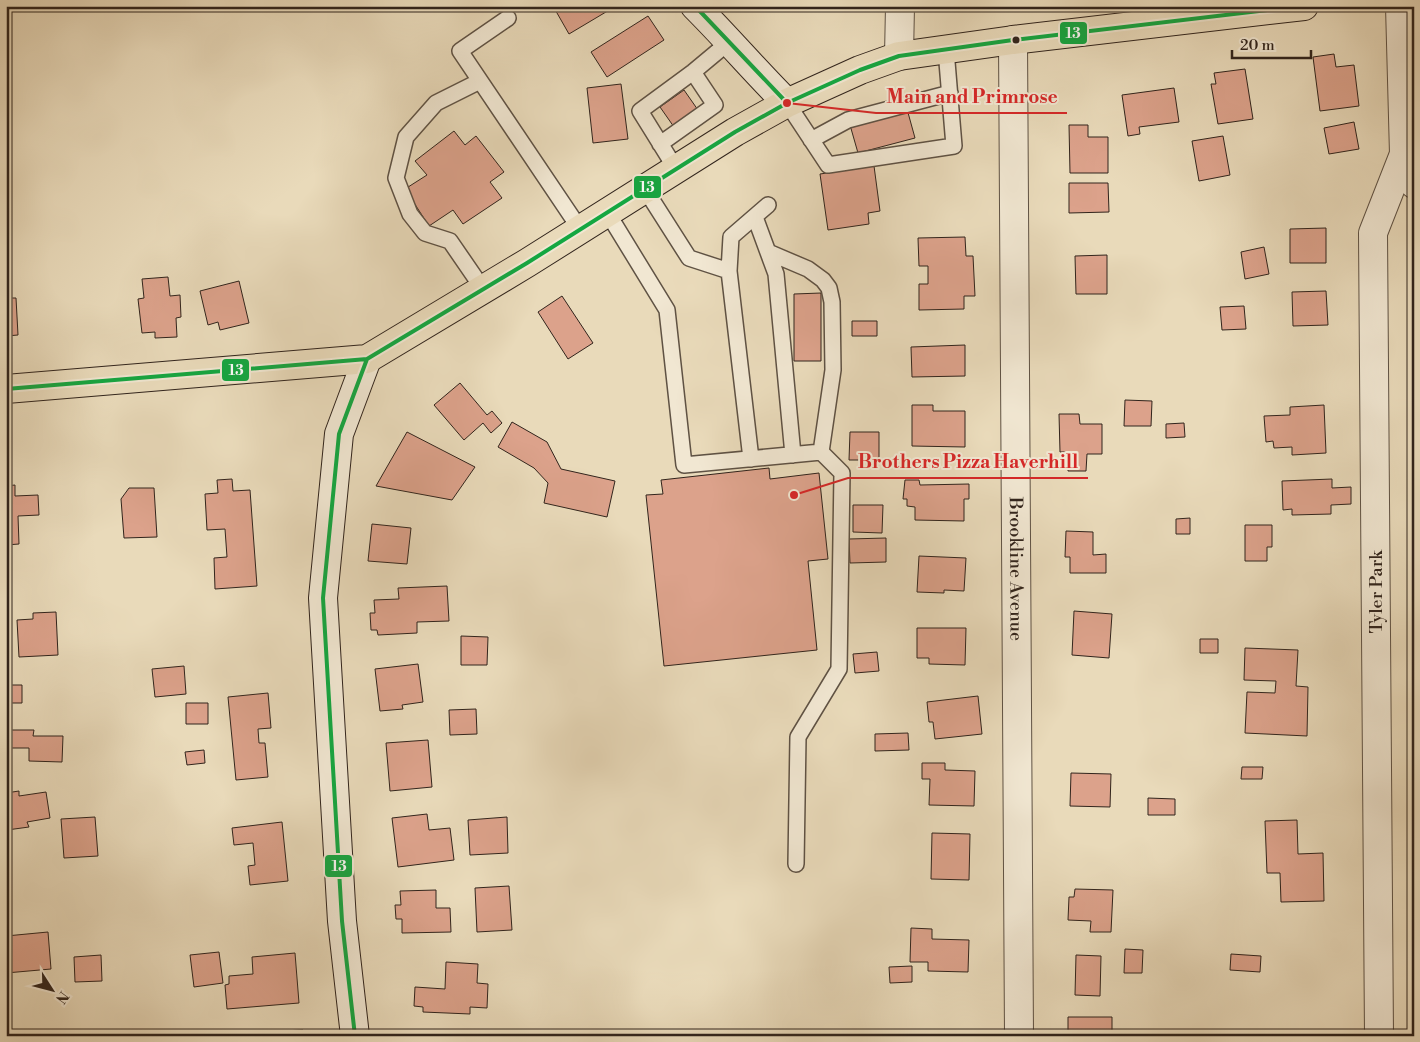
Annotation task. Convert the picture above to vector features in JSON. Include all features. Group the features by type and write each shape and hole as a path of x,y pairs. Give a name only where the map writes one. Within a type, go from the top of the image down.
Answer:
{"main road":[{"path":"6,389 367,359 483,290 735,132 787,103 860,70 899,56 1013,40 1304,6"}],"street":[{"path":"695,6 787,103"},
{"path":"899,56 900,6"},
{"name":"Tyler Park","path":"1400,6 1404,154 1414,184"},
{"name":"Brookline Avenue","path":"1013,40 1019,1036"},
{"name":"Tyler Park","path":"1379,1036 1373,233 1404,154"},
{"path":"355,1036 342,921 322,598 339,434 367,359"}],"lane":[{"path":"508,18 460,51 580,229"},
{"path":"676,169 640,111 693,72 729,42"},
{"path":"787,103 828,165 954,146 946,50"},
{"path":"660,144 715,105 693,72"},
{"path":"480,81 436,103 406,137 396,178 410,214 425,233 450,241 483,290"},
{"path":"811,140 848,120 950,94"},
{"path":"644,189 688,258 729,271"},
{"path":"751,459 729,271 731,237 768,205"},
{"path":"607,212 667,310 684,465 821,452"},
{"path":"755,217 776,274 793,455"},
{"path":"768,252 808,269 823,280 829,288 832,302 833,370 821,452"},
{"path":"796,864 798,737 839,668 842,473 821,452"}],"building":[{"path":"553,6 616,6 569,34"},
{"path":"648,16 664,40 607,77 591,52"},
{"path":"1334,54 1336,67 1354,65 1359,106 1320,111 1313,57"},
{"path":"1245,69 1253,119 1218,124 1211,84 1216,84 1214,73"},
{"path":"621,84 628,139 593,143 587,88"},
{"path":"1174,88 1179,122 1139,127 1140,134 1128,136 1122,95"},
{"path":"684,90 698,110 674,127 660,107"},
{"path":"907,109 915,138 858,153 850,125"},
{"path":"1354,122 1359,149 1329,154 1324,128"},
{"path":"1069,125 1088,125 1088,137 1108,137 1108,173 1070,173"},
{"path":"454,131 465,145 476,136 504,172 490,182 502,198 463,224 453,210 429,226 405,189 427,175 415,161"},
{"path":"1223,136 1230,175 1199,181 1192,141"},
{"path":"874,166 880,211 868,213 869,224 828,230 820,174"},
{"path":"1069,183 1108,183 1109,212 1069,213"},
{"path":"1326,228 1326,263 1290,263 1290,229"},
{"path":"965,237 966,256 973,256 975,296 964,296 964,309 919,310 919,284 928,284 928,266 919,266 918,238"},
{"path":"1264,247 1269,274 1245,279 1241,252"},
{"path":"1107,255 1107,294 1076,294 1075,256"},
{"path":"168,277 170,296 180,295 181,317 176,318 177,337 155,338 155,332 142,333 138,299 144,298 142,279"},
{"path":"239,281 249,323 220,330 218,322 208,325 200,291"},
{"path":"1326,291 1328,325 1293,326 1292,292"},
{"path":"821,293 821,361 794,361 794,294"},
{"path":"562,296 593,343 568,359 538,312"},
{"path":"6,298 16,298 18,335 6,336"},
{"path":"1244,306 1246,329 1222,330 1220,307"},
{"path":"852,321 877,321 877,336 852,336"},
{"path":"965,345 965,376 912,377 911,347"},
{"path":"460,383 487,415 492,411 502,423 491,433 483,423 464,440 434,405"},
{"path":"1125,400 1152,401 1151,426 1124,426"},
{"path":"912,405 933,405 933,411 965,411 965,447 912,446"},
{"path":"1324,405 1326,453 1292,455 1292,447 1274,448 1273,441 1266,442 1264,416 1290,415 1290,407"},
{"path":"1059,414 1079,414 1080,424 1102,424 1102,454 1087,454 1086,471 1068,471 1068,452 1060,452"},
{"path":"512,422 547,442 561,469 615,481 607,517 544,503 548,483 534,468 498,447"},
{"path":"1184,423 1185,437 1166,438 1166,424"},
{"path":"407,432 475,467 452,500 376,486"},
{"path":"850,432 879,432 879,460 849,460"},
{"path":"769,468 770,479 819,473 828,559 808,561 817,650 664,666 646,495 663,494 661,480"},
{"path":"232,479 233,491 250,490 257,586 215,589 214,558 227,557 225,529 207,530 205,494 218,493 217,480"},
{"path":"1332,479 1332,488 1351,487 1351,504 1331,505 1331,514 1292,515 1292,509 1283,510 1282,481"},
{"path":"905,480 919,480 920,485 969,484 969,499 964,499 964,521 915,520 915,507 907,506 907,499 903,499"},
{"path":"15,485 15,496 38,495 39,515 18,516 19,544 6,545 6,486"},
{"path":"129,488 154,488 157,537 124,538 121,499"},
{"path":"853,505 883,505 882,533 853,532"},
{"path":"1190,518 1190,534 1176,534 1176,519"},
{"path":"372,524 411,528 407,564 368,561"},
{"path":"1245,525 1272,525 1272,547 1267,547 1267,561 1245,561"},
{"path":"1066,531 1093,532 1093,555 1106,554 1106,573 1070,573 1070,557 1065,557"},
{"path":"886,538 886,562 850,563 849,539"},
{"path":"919,556 966,558 964,591 944,590 944,593 917,592"},
{"path":"447,586 449,621 417,622 417,633 378,635 377,630 371,630 370,613 375,613 374,600 399,599 398,588"},
{"path":"1074,611 1112,614 1109,658 1072,655"},
{"path":"56,612 58,655 19,657 17,620 33,619 33,613"},
{"path":"917,628 966,628 965,665 929,664 929,658 917,658"},
{"path":"461,636 488,637 487,665 461,665"},
{"path":"1200,639 1218,639 1218,653 1200,653"},
{"path":"1245,648 1298,650 1296,686 1308,687 1307,736 1245,733 1247,692 1275,693 1276,681 1244,680"},
{"path":"877,652 879,671 855,673 853,654"},
{"path":"418,664 423,702 402,705 403,709 380,711 375,669"},
{"path":"184,666 186,694 155,697 152,669"},
{"path":"6,685 22,685 22,703 11,703 10,730 34,730 33,736 63,736 62,762 29,761 29,748 6,748"},
{"path":"268,693 271,728 258,729 259,743 265,743 268,777 236,780 228,697"},
{"path":"978,696 982,734 935,739 933,722 929,722 927,702"},
{"path":"186,703 208,703 208,724 186,724"},
{"path":"476,709 477,734 450,735 449,710"},
{"path":"908,733 909,750 875,751 875,734"},
{"path":"428,740 432,787 390,791 386,743"},
{"path":"204,750 205,763 187,765 185,752"},
{"path":"922,763 945,763 945,770 975,771 974,806 929,805 930,779 922,779"},
{"path":"1242,767 1263,767 1262,779 1241,779"},
{"path":"1071,773 1111,774 1110,807 1070,806"},
{"path":"19,791 19,796 46,792 50,818 27,822 29,827 7,830 6,793"},
{"path":"1148,798 1175,799 1175,815 1148,815"},
{"path":"427,814 429,830 450,828 454,860 398,867 392,818"},
{"path":"95,817 98,856 64,858 61,819"},
{"path":"507,817 508,853 470,855 468,820"},
{"path":"1297,820 1298,854 1323,853 1324,901 1281,902 1280,873 1267,873 1265,821"},
{"path":"282,822 288,881 250,885 248,866 255,865 253,843 234,845 232,828"},
{"path":"932,833 970,834 969,880 931,879"},
{"path":"509,886 512,930 477,932 475,888"},
{"path":"1075,889 1113,890 1111,932 1090,932 1091,921 1068,920 1069,897 1074,897"},
{"path":"436,890 436,908 450,908 451,932 402,933 402,919 396,919 395,905 401,905 400,891"},
{"path":"911,928 932,929 932,939 969,940 968,972 928,971 928,962 910,962"},
{"path":"48,932 51,969 6,973 6,936"},
{"path":"1125,949 1143,950 1142,973 1124,973"},
{"path":"219,952 223,983 194,987 190,955"},
{"path":"295,953 299,1003 227,1009 225,985 229,984 229,976 253,974 252,957"},
{"path":"1231,954 1261,956 1260,972 1230,970"},
{"path":"101,955 102,981 75,982 74,957"},
{"path":"1076,955 1101,956 1100,996 1075,995"},
{"path":"446,962 478,964 477,983 488,984 487,1008 470,1007 470,1014 423,1012 423,1007 414,1006 415,987 445,989"},
{"path":"912,966 912,982 890,983 889,967"},
{"path":"1068,1017 1112,1017 1112,1036 1068,1036"},
{"path":"303,1030 303,1036 260,1036 260,1032"}],"transit line":[{"name":"13","path":"695,6 787,103"},
{"name":"13","path":"6,389 367,359 527,263 735,132 787,103 860,70 899,56 1013,40 1302,6"},
{"name":"13","path":"355,1036 342,921 323,598 339,434 367,359"}],"place":[{"name":"Main and Primrose","path":"787,103"},
{"name":"Brothers Pizza Haverhill","path":"794,495"}]}
